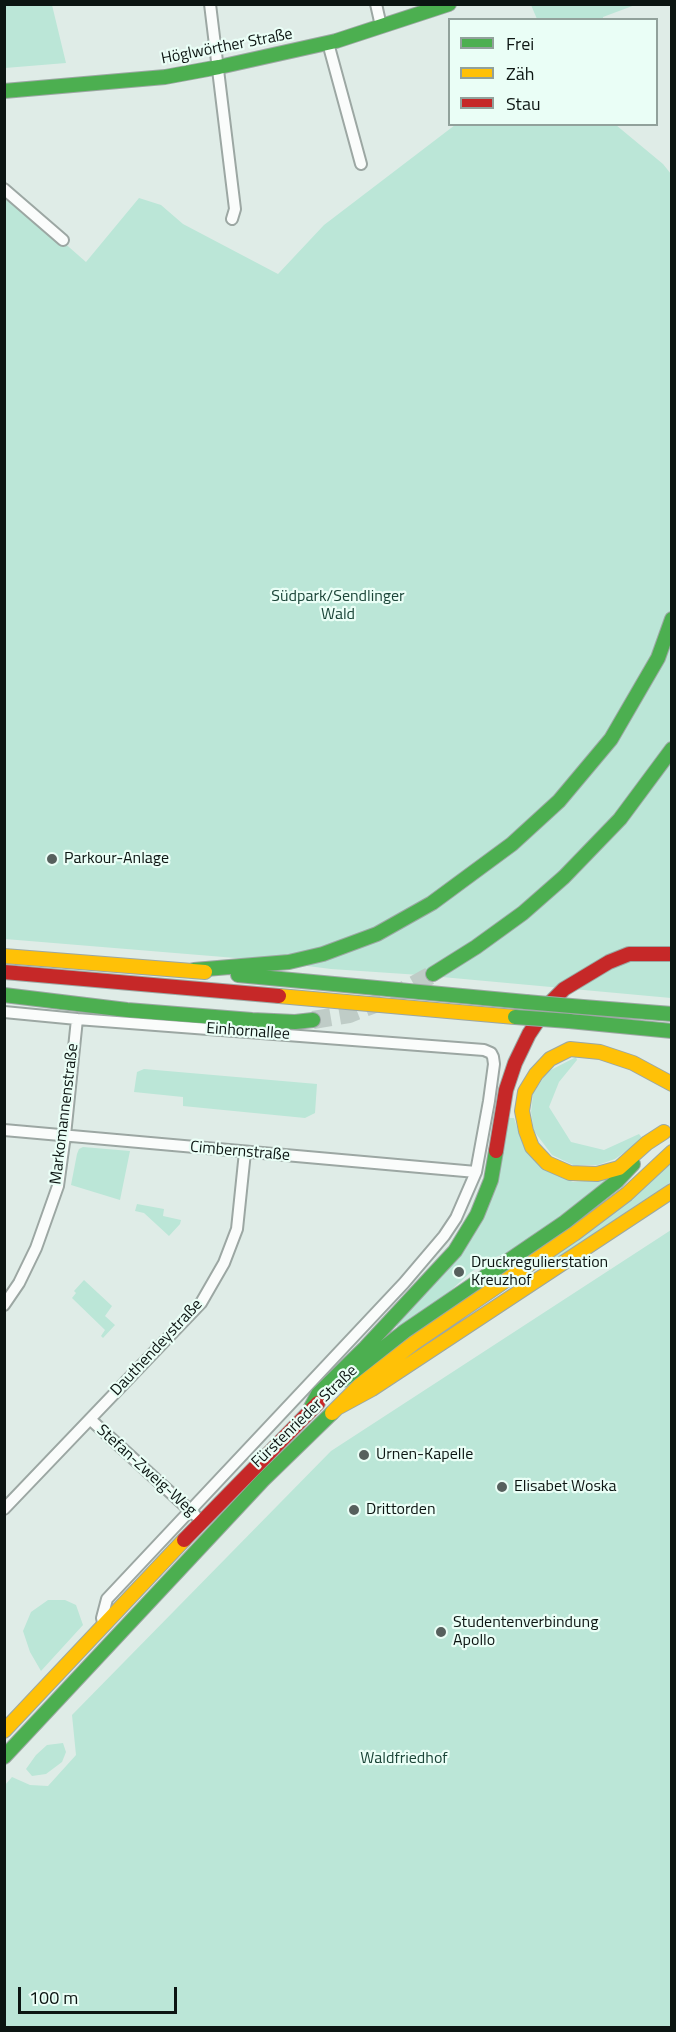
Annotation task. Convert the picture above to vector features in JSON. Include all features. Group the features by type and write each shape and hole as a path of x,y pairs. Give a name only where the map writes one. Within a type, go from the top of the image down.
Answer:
{"main road":[{"name":"Höglwörther Straße","path":"4,91 165,77 219,67 328,43 450,4"},
{"path":"194,970 289,962 323,954 377,934 432,903 512,844 559,801 611,739 658,658 672,619"},
{"path":"433,974 523,913 564,877 620,819 672,748"},
{"path":"310,1409 318,1394 365,1348 454,1251 477,1215 491,1180 506,1090 515,1062 529,1034 549,1004 564,989 609,962 629,954 672,954"},
{"path":"4,956 194,970 672,1014"},
{"path":"4,972 672,1031"},
{"path":"4,995 184,1015 295,1022 313,1020"},
{"path":"668,1128 619,1168 597,1174 570,1173 547,1163 532,1147 525,1131 522,1111 525,1092 536,1074 550,1059 570,1049 600,1052 633,1063 672,1084"},
{"name":"Fürstenrieder Straße","path":"4,1731 310,1409 405,1331 565,1222 617,1181 668,1128"},
{"name":"Fürstenrieder Straße","path":"4,1757 263,1480 360,1385 388,1362 574,1234 618,1201 672,1152"},
{"path":"337,1408 372,1389 672,1191"}],"street":[{"path":"210,4 235,209 232,219"},
{"path":"376,4 381,26"},
{"path":"328,43 361,164"},
{"path":"4,189 63,240"},
{"name":"Einhornallee","path":"4,1012 484,1050 491,1053"},
{"name":"Markomannenstraße","path":"4,1305 24,1274 36,1248 58,1186 77,1019"},
{"name":"Fürstenrieder Straße","path":"104,1626 102,1618 107,1599 404,1283 444,1236 456,1218 476,1172 494,1064 491,1053"},
{"name":"Cimbernstraße","path":"4,1130 476,1172"},
{"name":"Dauthendeystraße","path":"4,1509 207,1294 224,1263 237,1229 245,1152"},
{"name":"Stefan-Zweig-Weg","path":"90,1420 202,1522"}],"green space":[{"path":"5,4 52,5 66,63 5,68"},
{"path":"531,5 635,5 603,18 537,18"},
{"name":"Südpark/Sendlinger Wald","path":"454,126 617,126 663,164 671,174 671,998 5,939 5,191 86,262 139,198 161,205 183,224 278,274 324,225"},
{"path":"576,1057 577,1060 559,1082 549,1107 571,1142 604,1150 639,1134 643,1139 615,1159 598,1165 573,1165 552,1155 534,1131 531,1112 533,1094 547,1072"},
{"path":"144,1069 317,1084 315,1113 305,1118 183,1106 183,1097 134,1092 137,1072"},
{"path":"509,1118 514,1118 523,1145 542,1168 573,1182 609,1179 553,1223 511,1252 492,1258 471,1272 449,1292 398,1328 396,1324 456,1259"},
{"path":"83,1147 130,1151 120,1200 71,1185 77,1154"},
{"path":"671,1161 671,1182 549,1263 547,1262 598,1225 666,1168"},
{"path":"137,1204 164,1209 163,1216 181,1220 180,1224 169,1236 144,1213 135,1211"},
{"name":"Waldfriedhof","path":"671,1230 671,2027 5,2027 5,1785 12,1777 30,1785 48,1786 76,1755 72,1715 331,1451"},
{"path":"84,1280 112,1306 105,1316 115,1325 103,1338 101,1336 105,1330 72,1298 76,1293 74,1291"},
{"path":"48,1600 65,1600 76,1605 83,1625 41,1671 30,1652 23,1631 31,1612"},
{"path":"63,1743 66,1752 62,1762 46,1774 32,1776 26,1769 36,1755 47,1745"}],"tunnel":[{"path":"313,1020 349,1014 388,999 433,974"}],"traffic: fast":[{"path":"4,91 165,77 219,67 336,41 449,4"},
{"path":"194,970 289,962 323,954 377,934 432,903 512,844 559,801 611,739 658,658 672,619"},
{"path":"433,974 523,913 564,877 620,819 672,749"},
{"path":"238,975 526,1002"},
{"path":"4,995 127,1010 252,1020 295,1022 313,1020"},
{"path":"526,1002 583,1007"},
{"path":"583,1007 672,1014"},
{"path":"515,1017 569,1021"},
{"path":"569,1021 672,1031"},
{"path":"310,1409 318,1394 365,1348 455,1251 477,1215 491,1180 496,1151"},
{"path":"343,1380 405,1331 565,1222 617,1181 633,1164"},
{"path":"4,1757 263,1480 332,1413"}],"traffic: slow":[{"path":"4,956 205,972"},
{"path":"279,996 515,1017"},
{"path":"664,1132 647,1143 619,1168 597,1174 570,1173 547,1163 532,1147 522,1111 525,1092 536,1074 550,1059 570,1049 600,1052 633,1063 672,1084"},
{"path":"332,1413 360,1385 414,1343 574,1234 627,1194 672,1152"},
{"path":"337,1408 372,1389 672,1191"},
{"path":"4,1731 184,1540"}],"traffic: jam":[{"path":"496,1151 506,1090 515,1063 529,1034 549,1004 564,989 609,962 629,954 672,954"},
{"path":"4,972 279,996"},
{"path":"184,1540 318,1403"}],"place":[{"name":"Parkour-Anlage","path":"52,859"},
{"name":"Druckregulierstation Kreuzhof","path":"459,1272"},
{"name":"Urnen-Kapelle","path":"364,1455"},
{"name":"Elisabet Woska","path":"502,1487"},
{"name":"Drittorden","path":"354,1510"},
{"name":"Studentenverbindung Apollo","path":"441,1632"}]}
